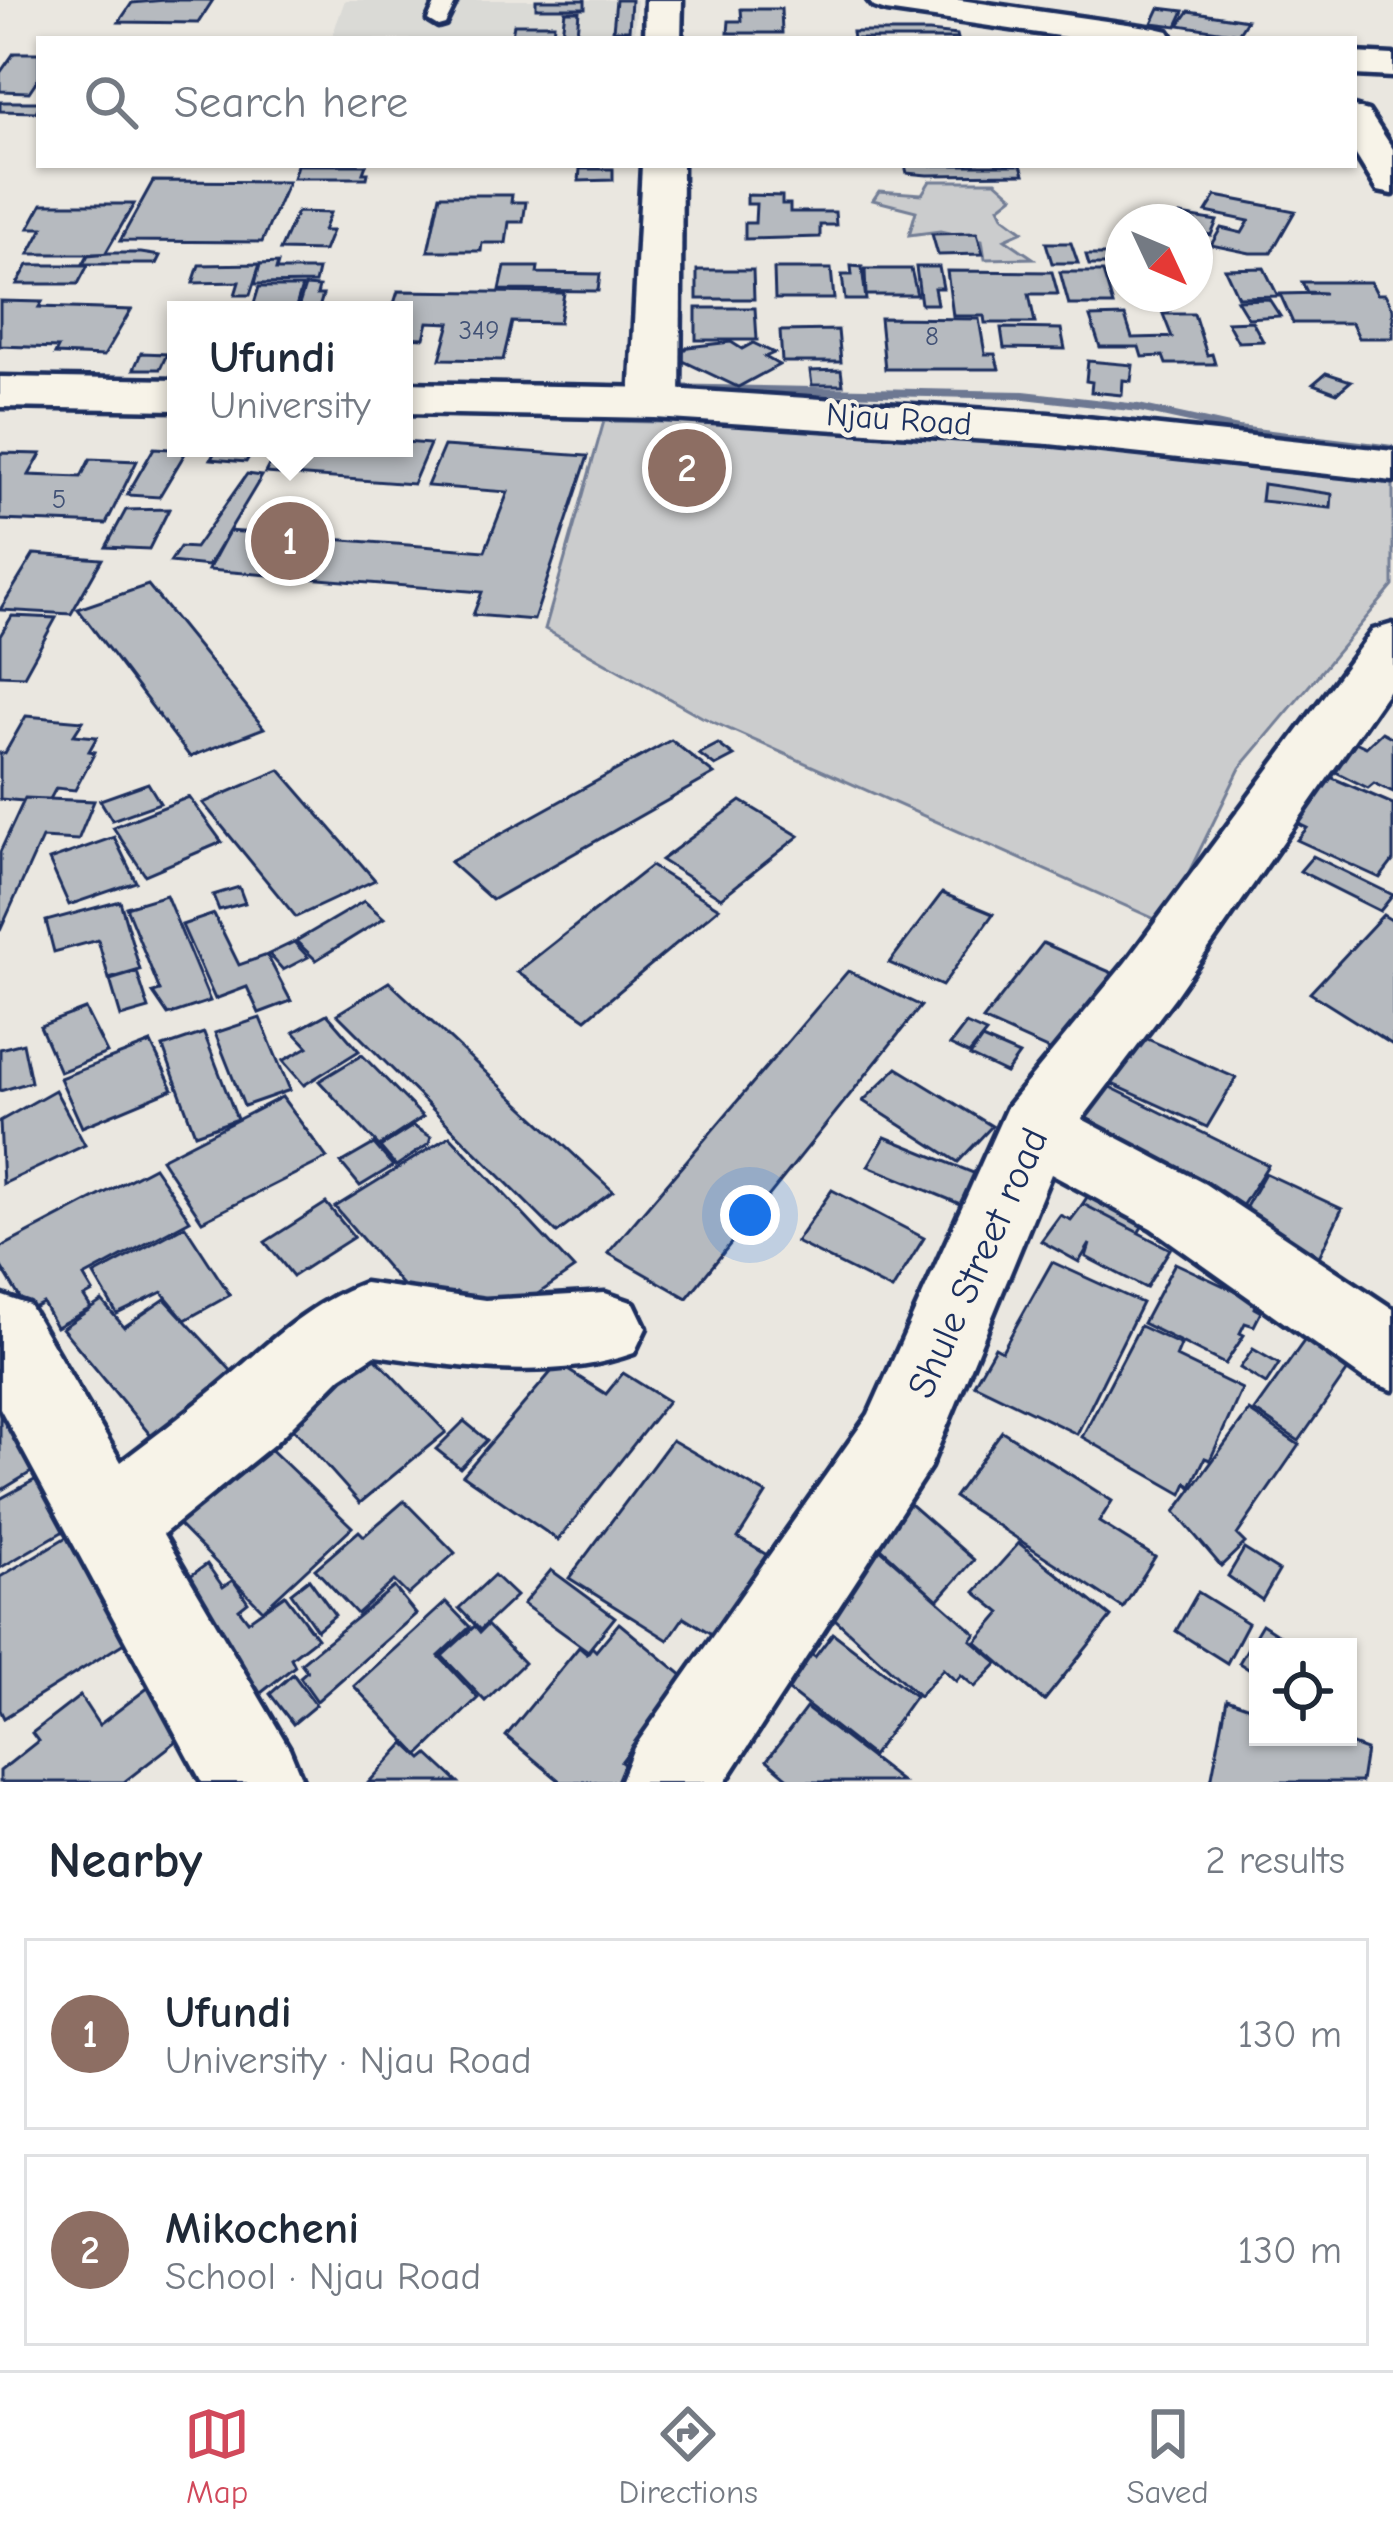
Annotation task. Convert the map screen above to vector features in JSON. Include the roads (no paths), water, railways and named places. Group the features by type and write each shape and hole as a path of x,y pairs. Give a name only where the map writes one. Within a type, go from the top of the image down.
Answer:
{"street":[{"path":"663,36 664,0"},
{"path":"886,0 1134,36"},
{"path":"1357,64 1393,66"},
{"path":"1357,124 1393,182"},
{"path":"655,403 662,168"},
{"path":"0,392 167,394"},
{"name":"Njau Road","path":"413,398 655,403 1048,429 1393,466"},
{"name":"Shule Street road","path":"668,1782 900,1440 1034,1128 1150,980 1393,642"},
{"path":"1034,1128 1178,1206 1393,1354"},
{"path":"110,1523 244,1417 345,1326 364,1318 485,1335 605,1328"},
{"path":"0,1330 255,1782"}],"lane":[{"path":"438,20 447,0"}],"waterway":[{"path":"0,377 45,378"},
{"path":"508,385 1024,395 1139,408 1239,430 1393,449"}],"place":[{"name":"Mikocheni","path":"687,468"},
{"name":"Ufundi","path":"290,541"}]}
